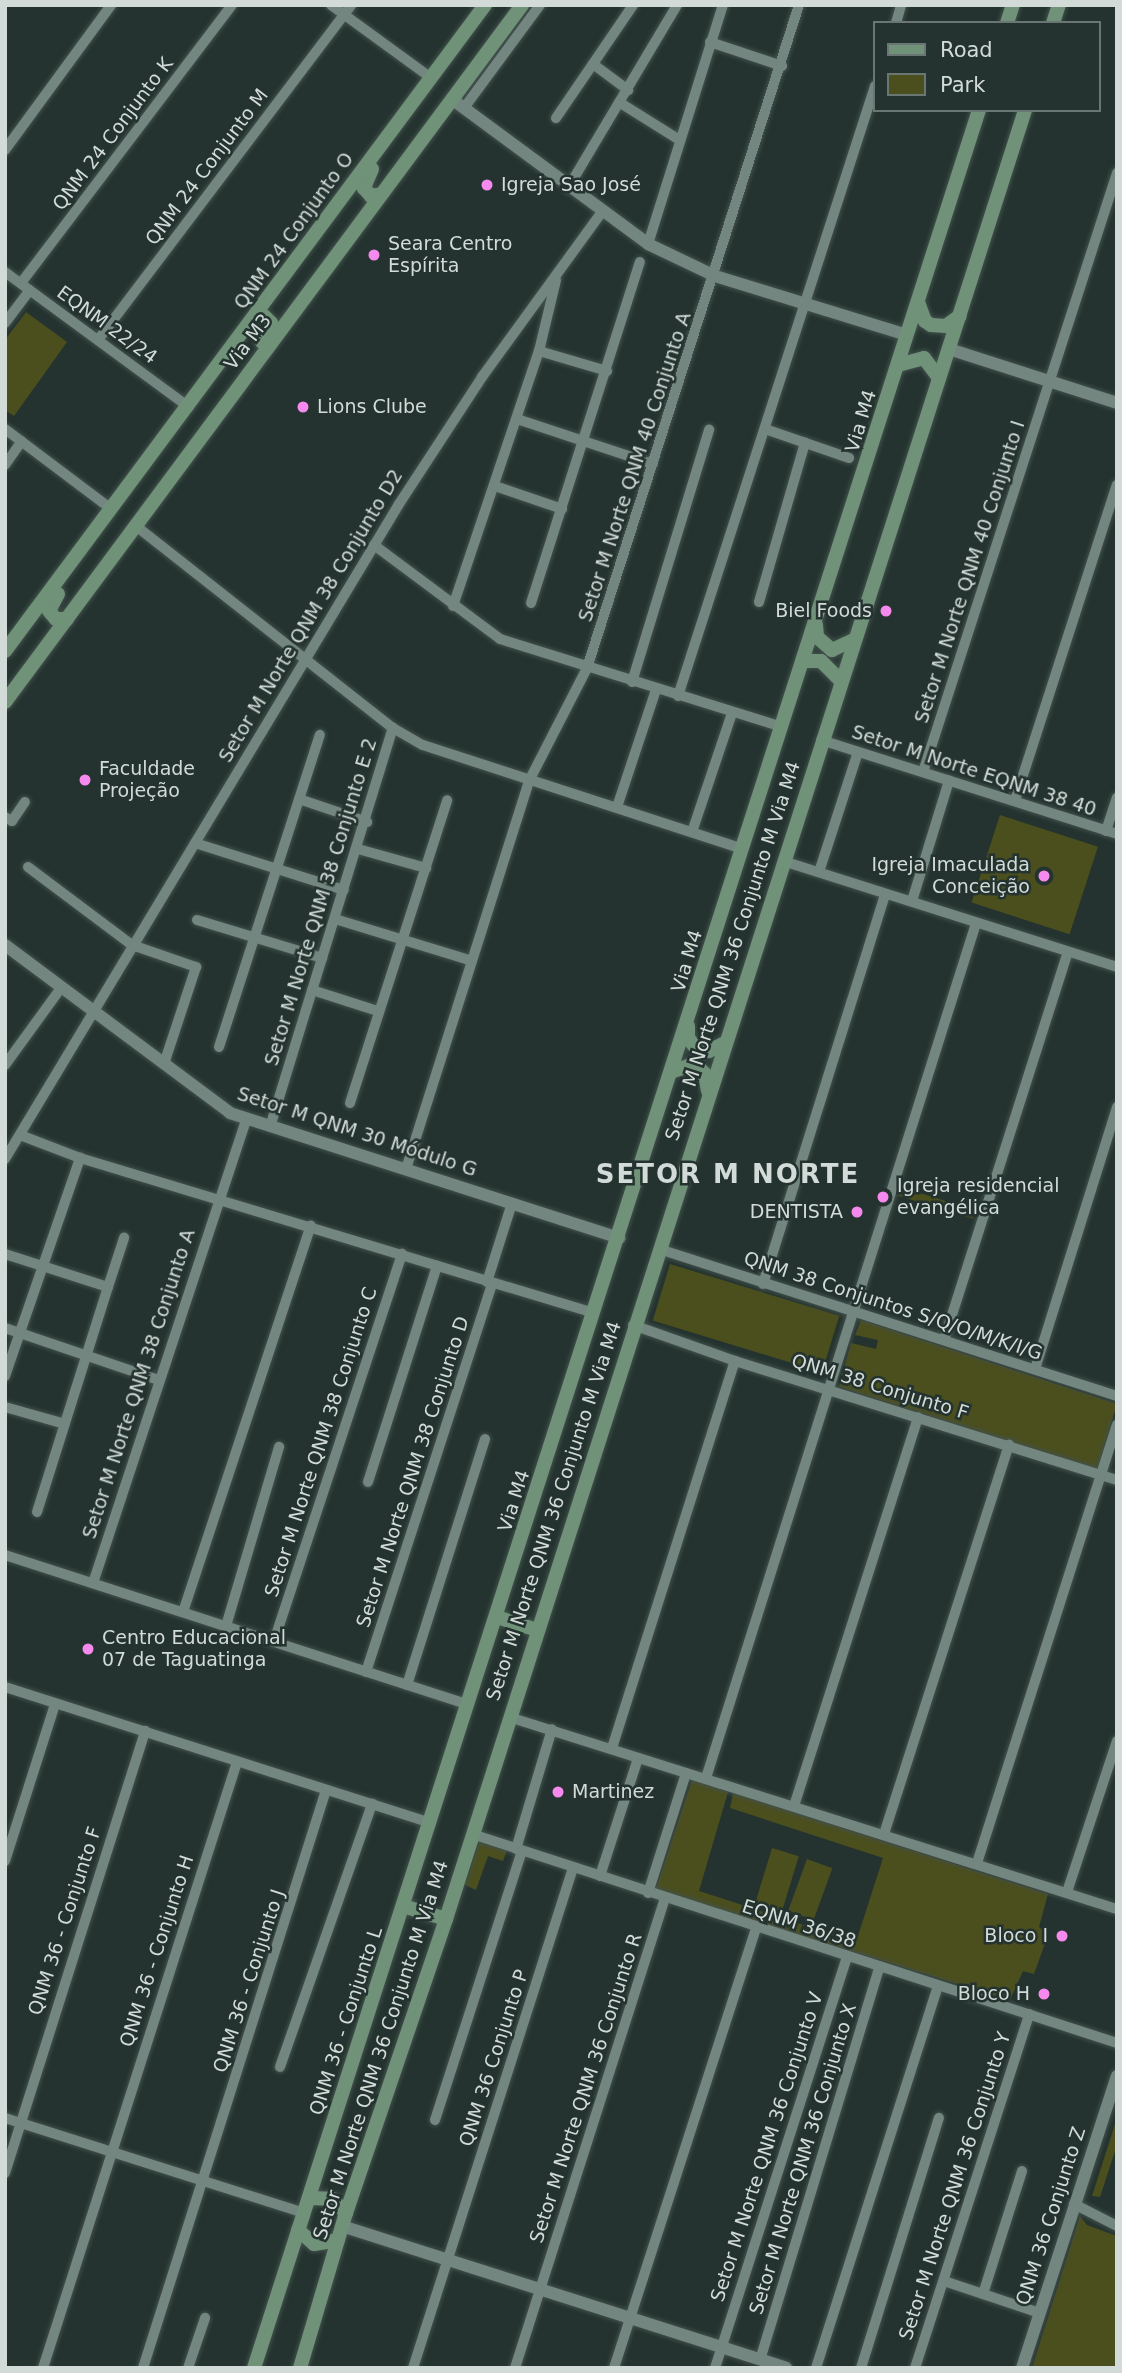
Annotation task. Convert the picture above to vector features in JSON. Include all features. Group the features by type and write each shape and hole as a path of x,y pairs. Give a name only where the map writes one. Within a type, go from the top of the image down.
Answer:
{"main road":[{"name":"QNM 24 Conjunto O","path":"189,407 485,5"},
{"path":"469,76 489,38 515,5"},
{"name":"Via M3","path":"5,702 382,194 458,104 469,76 522,5"},
{"path":"382,194 368,195 364,180 391,146 408,108"},
{"name":"Via M4","path":"428,1822 673,1071 978,112"},
{"path":"816,625 817,637 832,650 853,640 1024,112"},
{"path":"918,302 925,321 931,325 946,327 960,316"},
{"path":"222,410 238,376 271,330 268,317 254,318"},
{"path":"898,365 924,358 939,378"},
{"path":"5,651 189,407"},
{"path":"67,619 54,617 50,605 81,563 109,512"},
{"name":"Setor M Norte QNM 36 Conjunto M Via M4","path":"300,2368 342,2227 446,1919 853,640"},
{"path":"803,661 821,661 841,681"},
{"path":"688,1024 688,1038 697,1049 709,1051 723,1044"},
{"path":"673,1071 691,1065 699,1068 705,1074 708,1093"},
{"path":"497,1617 537,1630"},
{"name":"QNM 36 - Conjunto L","path":"254,2368 428,1822"},
{"path":"403,1906 446,1919"},
{"path":"298,2230 314,2244 342,2227 332,2199 309,2197"}],"street":[{"path":"5,150 111,5"},
{"name":"QNM 24 Conjunto K","path":"5,323 25,286 232,5"},
{"path":"331,5 431,78"},
{"name":"QNM 24 Conjunto M","path":"99,340 351,5"},
{"path":"540,5 458,104 601,214 648,244 715,275 805,307 907,335"},
{"path":"556,118 633,5"},
{"path":"568,188 622,104 677,5"},
{"path":"648,244 678,139 723,5"},
{"name":"Setor M Norte QNM 40 Conjunto A","path":"406,1169 530,779 587,668 800,5"},
{"path":"710,42 782,66"},
{"path":"593,64 628,90"},
{"path":"678,696 874,89"},
{"path":"622,104 678,139"},
{"name":"Setor M Norte QNM 40 Conjunto I","path":"923,772 1117,173"},
{"name":"Setor M Norte QNM 38 Conjunto D2","path":"5,1159 374,545 482,377 601,214"},
{"path":"531,603 640,262"},
{"name":"EQNM 22/24","path":"5,272 189,407"},
{"path":"453,606 540,351 557,276"},
{"path":"949,349 1117,403"},
{"path":"540,351 607,371"},
{"path":"517,419 653,464"},
{"path":"5,429 109,512"},
{"path":"765,429 849,458"},
{"path":"632,682 709,430"},
{"path":"5,465 23,442"},
{"path":"758,602 805,443"},
{"path":"1015,800 1117,485"},
{"path":"495,486 562,509"},
{"path":"136,526 305,656 393,728 432,750 743,849"},
{"path":"374,545 500,639 656,690 782,727"},
{"path":"617,807 656,690"},
{"path":"692,832 732,713"},
{"name":"Setor M Norte QNM 38 Conjunto E 2","path":"270,1127 367,821 393,728"},
{"path":"219,1047 320,735"},
{"name":"Setor M Norte EQNM 38 40","path":"821,740 1111,832"},
{"path":"819,872 858,752"},
{"path":"912,901 949,780"},
{"path":"1111,832 1117,798"},
{"path":"299,799 367,821"},
{"path":"350,1103 447,800"},
{"path":"5,817 12,821 25,802"},
{"path":"195,843 344,890"},
{"path":"358,849 426,868"},
{"path":"783,861 1117,967"},
{"path":"28,867 132,945 196,967 164,1064"},
{"path":"762,1284 885,895"},
{"path":"335,919 472,961"},
{"path":"197,920 322,958"},
{"path":"706,1778 976,923"},
{"name":"Setor M QNM 30 Módulo G","path":"5,945 213,1103 246,1120 619,1238"},
{"path":"944,1340 1068,951"},
{"path":"5,1065 61,988"},
{"path":"312,990 378,1011"},
{"path":"1035,1369 1117,1107"},
{"name":"Setor M Norte QNM 38 Conjunto A","path":"93,1583 218,1196 246,1120"},
{"path":"19,1135 80,1158 218,1196 490,1283 594,1313"},
{"path":"5,1376 80,1158"},
{"name":"Setor M Norte QNM 38 Conjunto D","path":"366,1672 490,1283 512,1203"},
{"path":"183,1612 311,1226"},
{"path":"37,1512 124,1238"},
{"name":"QNM 38 Conjuntos S/Q/O/M/K/I/G","path":"659,1249 1117,1396"},
{"path":"5,1254 108,1287"},
{"name":"Setor M Norte QNM 38 Conjunto C","path":"274,1641 402,1254"},
{"name":"Setor M Norte QNM 38 Conjunto D","path":"369,1482 437,1266"},
{"name":"QNM 38 Conjunto F","path":"634,1325 735,1361 1117,1480"},
{"path":"5,1328 159,1380"},
{"path":"611,1748 735,1361"},
{"path":"5,1407 65,1424"},
{"path":"794,1806 918,1417"},
{"path":"977,1863 1117,1425"},
{"path":"407,1685 485,1439"},
{"path":"884,1834 1009,1445"},
{"name":"Setor M Norte QNM 38 Conjunto C","path":"226,1626 279,1447"},
{"path":"5,1555 466,1704"},
{"path":"5,1687 428,1822"},
{"path":"5,1861 55,1704"},
{"path":"509,1717 1117,1909"},
{"path":"435,2120 519,1850 552,1729"},
{"name":"QNM 36 - Conjunto F","path":"5,2173 145,1731"},
{"path":"1067,1892 1117,1741"},
{"path":"600,1876 638,1758"},
{"name":"QNM 36 - Conjunto H","path":"43,2368 110,2151 237,1762"},
{"path":"648,1893 686,1773"},
{"name":"QNM 36 - Conjunto J","path":"143,2368 326,1790"},
{"path":"280,2067 372,1804"},
{"name":"EQNM 36/38","path":"472,1834 756,1929 1117,2043"},
{"name":"QNM 36 Conjunto P","path":"413,2368 573,1868"},
{"name":"Setor M Norte QNM 36 Conjunto R","path":"515,2368 665,1899"},
{"path":"614,2368 756,1929"},
{"name":"Setor M Norte QNM 36 Conjunto V","path":"715,2368 847,1958"},
{"name":"Setor M Norte QNM 36 Conjunto X","path":"760,2360 879,1968"},
{"path":"816,2368 938,1986"},
{"name":"Setor M Norte QNM 36 Conjunto Y","path":"915,2368 1029,2014"},
{"name":"QNM 36 Conjunto Z","path":"1022,2368 1117,2076"},
{"path":"5,2118 304,2213"},
{"path":"860,2368 939,2118"},
{"path":"983,2294 1023,2171"},
{"path":"1074,2204 1117,2226"},
{"path":"342,2227 447,2258 786,2368"},
{"path":"944,2281 1040,2313"},
{"path":"188,2368 205,2318"}],"green space":[{"path":"26,312 67,342 14,416 5,410 5,340"},
{"path":"1000,815 1098,847 1070,934 972,902"},
{"path":"900,1187 976,1210 973,1219 897,1196"},
{"path":"670,1264 839,1316 822,1372 653,1320"},
{"path":"861,1320 1117,1404 1097,1469 839,1387 851,1343 876,1349 878,1340 855,1335"},
{"path":"692,1780 728,1792 699,1891 856,1942 883,1858 730,1808 733,1793 1048,1894 1039,1927 1048,1935 1034,1974 1023,1971 1010,2000 655,1891"},
{"path":"479,1842 507,1851 503,1861 488,1856 476,1890 465,1885"},
{"path":"772,1848 799,1856 782,1912 755,1903"},
{"path":"807,1859 832,1868 814,1920 788,1911"},
{"path":"1117,2118 1117,2145 1100,2197 1092,2196"},
{"path":"1080,2216 1087,2225 1117,2236 1117,2368 1032,2368"}],"place":[{"name":"Igreja Sao José","path":"487,185"},
{"name":"Seara Centro Espírita","path":"374,255"},
{"name":"Lions Clube","path":"303,407"},
{"name":"Biel Foods","path":"886,611"},
{"name":"Faculdade Projeção","path":"85,780"},
{"name":"Igreja Imaculada Conceição","path":"1044,876"},
{"name":"Igreja residencial evangélica","path":"883,1197"},
{"name":"DENTISTA","path":"857,1212"},
{"name":"Centro Educacional 07 de Taguatinga","path":"88,1649"},
{"name":"Martinez","path":"558,1792"},
{"name":"Bloco I","path":"1062,1936"},
{"name":"Bloco H","path":"1044,1994"}],"district":[{"name":"SETOR M NORTE","path":"728,1175"}]}
